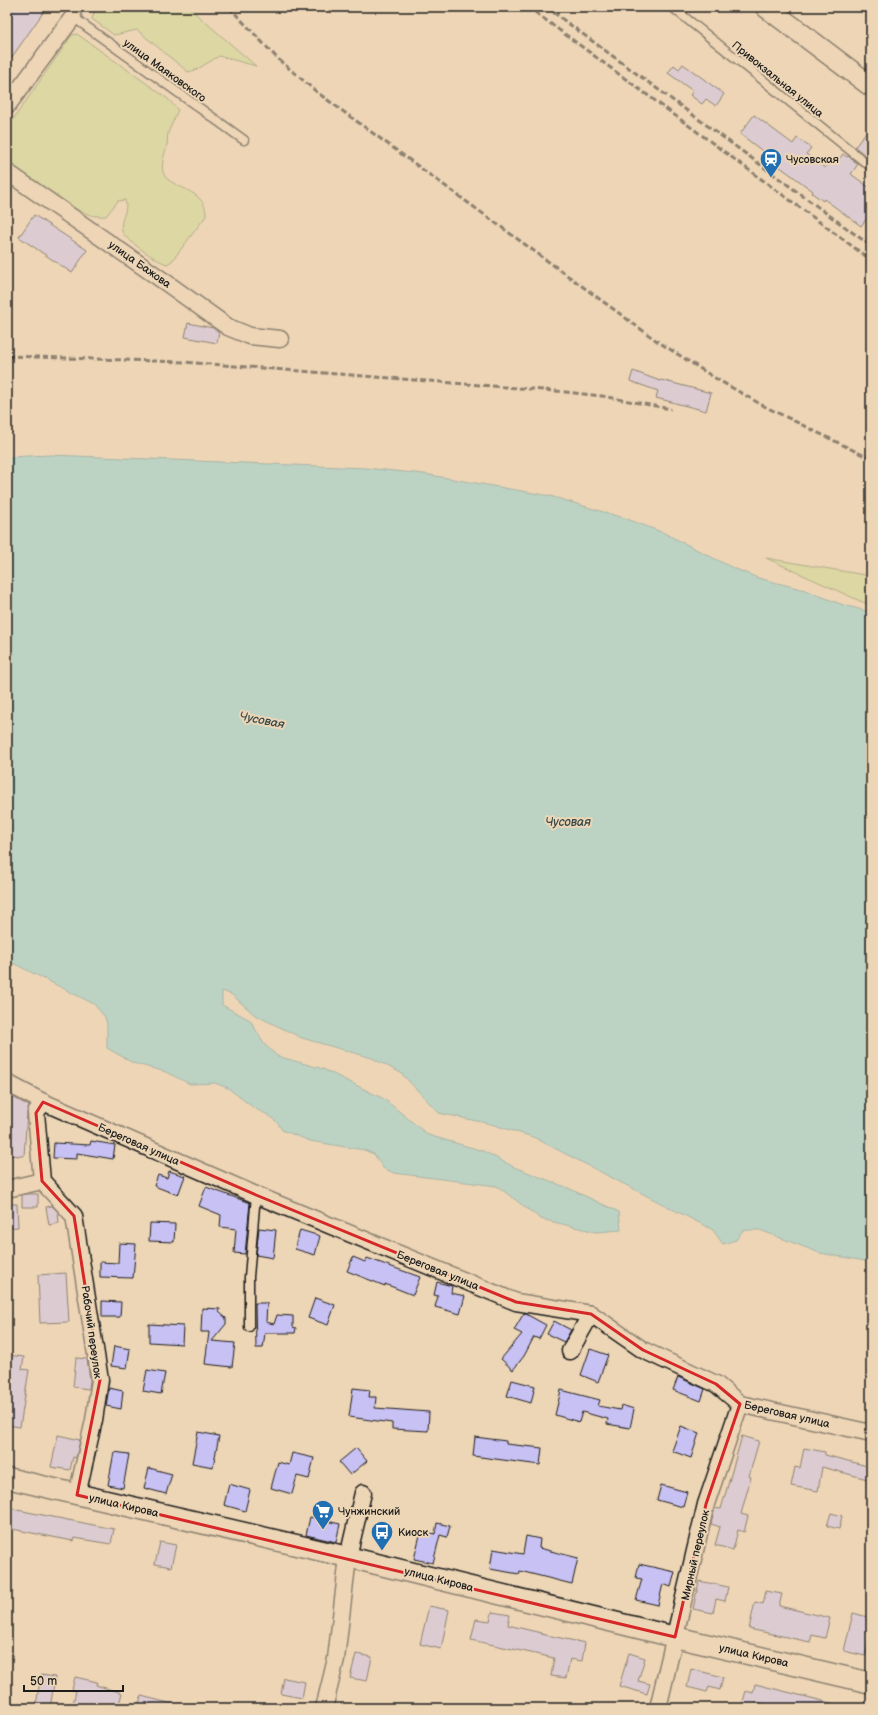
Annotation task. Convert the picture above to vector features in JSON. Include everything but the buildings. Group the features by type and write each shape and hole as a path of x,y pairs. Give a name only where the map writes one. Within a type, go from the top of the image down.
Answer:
{"street":[{"path":"766,7 871,86"},
{"path":"7,106 73,17"},
{"name":"улица Бажова","path":"7,172 228,327 250,336 280,339"},
{"name":"Береговая улица","path":"7,1083 43,1102 256,1195 516,1302 591,1314 643,1350 716,1384 740,1404 871,1433"},
{"path":"7,1189 42,1180 36,1113 43,1102"},
{"name":"Рабочий переулок","path":"42,1180 74,1216 100,1380 94,1420 77,1495"},
{"path":"570,1351 591,1314"},
{"name":"Мирный переулок","path":"658,1708 706,1504 740,1404"},
{"name":"улица Кирова","path":"7,1478 348,1557 675,1637 871,1682"},
{"path":"324,1708 336,1659 348,1557 363,1493"}],"lane":[{"name":"Привокзальная улица","path":"672,7 871,167"},
{"name":"улица Маяковского","path":"73,17 244,140"},
{"path":"249,1327 249,1277 256,1195"}],"highlighted area":[{"path":"43,1102 256,1195 516,1302 591,1314 643,1350 716,1384 740,1404 706,1504 675,1637 77,1495 100,1380 74,1216 42,1181 36,1113"}],"green space":[{"path":"96,7 188,7 256,66 219,56 196,70 188,72 137,30 114,35 92,19"},
{"path":"77,34 167,98 178,110 168,133 163,161 163,172 166,178 200,199 205,206 206,216 172,261 167,264 142,250 124,235 121,227 126,208 125,200 118,201 106,216 86,214 79,211 7,163 7,128 72,35"},
{"path":"766,558 871,576 871,605 860,601"}],"water":[{"name":"Чусовая","path":"51,455 365,468 424,474 550,496 627,519 664,533 731,567 758,578 805,590 843,605 871,612 871,1262 820,1253 760,1230 743,1230 736,1240 723,1244 713,1230 533,1137 491,1124 439,1113 401,1073 372,1058 302,1038 255,1015 231,994 222,991 222,1005 250,1020 264,1044 277,1056 323,1069 384,1099 428,1135 483,1151 514,1167 568,1188 619,1212 621,1230 596,1232 541,1219 497,1186 394,1173 383,1168 374,1154 364,1150 310,1141 282,1130 277,1122 268,1115 254,1108 228,1088 215,1083 190,1084 166,1072 133,1063 107,1048 107,1024 105,1017 94,1004 7,960 7,457"}],"railway":[{"path":"229,7 278,59 318,93 657,341 715,378 762,405 871,459"},
{"path":"528,7 871,260"},
{"path":"546,7 871,246"},
{"path":"7,356 184,362 556,391 602,396 671,409"}],"place":[{"name":"Чусовская","path":"771,178"},
{"name":"Чунжинский","path":"323,1530"},
{"name":"Киоск","path":"382,1552"}]}
